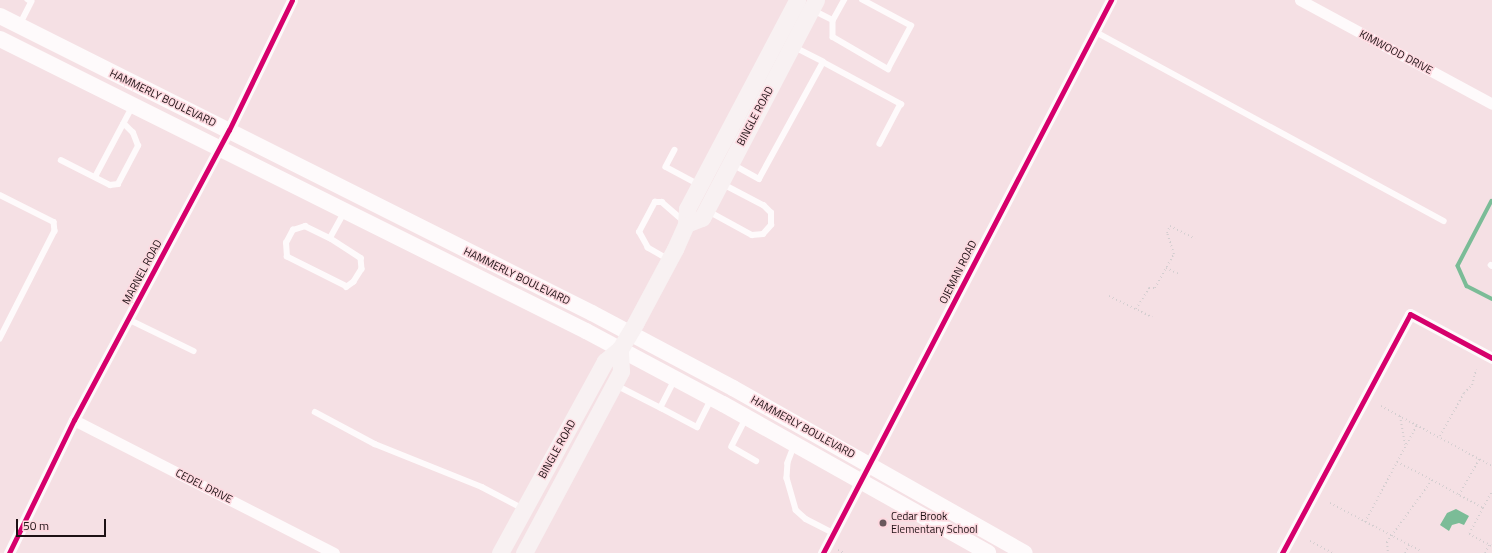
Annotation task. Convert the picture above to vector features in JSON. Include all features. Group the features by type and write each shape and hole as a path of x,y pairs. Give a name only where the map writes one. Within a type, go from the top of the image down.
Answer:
{"main road":[{"name":"BINGLE ROAD","path":"500,553 605,361 620,349 630,333 669,260 686,224 687,209 700,185 722,170 792,46 803,2"},
{"name":"BINGLE ROAD","path":"686,224 702,218 722,170 803,2"},
{"name":"HAMMERLY BOULEVARD","path":"0,16 630,333 868,464 1025,553"},
{"name":"HAMMERLY BOULEVARD","path":"0,39 676,378 988,553"},
{"path":"44,61 52,42"},
{"path":"402,240 410,222"},
{"name":"BINGLE ROAD","path":"524,553 622,371 620,349"},
{"path":"528,501 551,504"}],"street":[{"name":"MARNEL ROAD","path":"8,553 74,420 219,148 292,0"},
{"name":"OJEMAN ROAD","path":"823,553 859,481 1111,0"},
{"name":"KIMWOOD DRIVE","path":"1300,0 1492,104"},
{"path":"1282,553 1410,314 1492,358"},
{"name":"CEDEL DRIVE","path":"74,420 334,553"}],"lane":[{"path":"19,26 31,2 28,0"},
{"path":"844,0 833,20 833,37 888,69 911,26 862,0"},
{"path":"803,2 833,20"},
{"path":"1094,31 1444,221"},
{"path":"792,46 901,104 880,144"},
{"path":"722,170 759,179 823,62"},
{"path":"95,177 134,105"},
{"path":"61,160 112,185 118,184 136,153 138,146 135,136 124,124"},
{"path":"675,150 666,167 700,185"},
{"path":"706,210 752,235 763,234 771,225 771,213 722,170"},
{"path":"0,195 54,222 55,231 0,340"},
{"path":"669,260 648,248 639,232 655,202 662,202 686,224"},
{"path":"330,238 345,211"},
{"path":"305,226 330,238 361,258 362,269 354,282 347,287 287,257 286,243 293,230 305,226"},
{"path":"128,320 194,350"},
{"path":"661,408 676,378"},
{"path":"614,384 697,427 713,398"},
{"path":"315,412 375,444 482,486 528,501"},
{"path":"747,417 732,446 756,461"},
{"path":"795,445 788,463 787,478 796,510 806,519 833,533"}],"path":[{"path":"1136,309 1149,288 1155,288 1174,254 1167,233 1170,226 1195,239"},
{"path":"1166,268 1179,274"},
{"path":"1109,296 1152,317"},
{"path":"1440,437 1464,392 1472,385 1476,370"},
{"path":"1381,406 1480,458 1492,466"},
{"path":"1400,415 1406,446"},
{"path":"1365,522 1417,425"},
{"path":"1459,495 1480,458"},
{"path":"1397,462 1483,508"},
{"path":"1388,553 1387,542 1432,480"},
{"path":"1485,553 1491,546 1469,534 1492,490"},
{"path":"1330,503 1421,551"},
{"path":"1310,542 1333,553"},
{"path":"1405,553 1409,545"}],"shaded area":[{"path":"1456,509 1469,516 1464,525 1459,523 1452,525 1449,531 1440,525 1447,513"}],"waterway":[{"path":"1492,201 1458,266 1467,286 1492,299"}],"cycle path":[{"path":"9,553 74,420 229,130 292,0"},
{"path":"823,553 1111,0"},
{"path":"1282,553 1410,314 1492,358"}],"place":[{"name":"Cedar Brook Elementary School","path":"883,523"}]}
